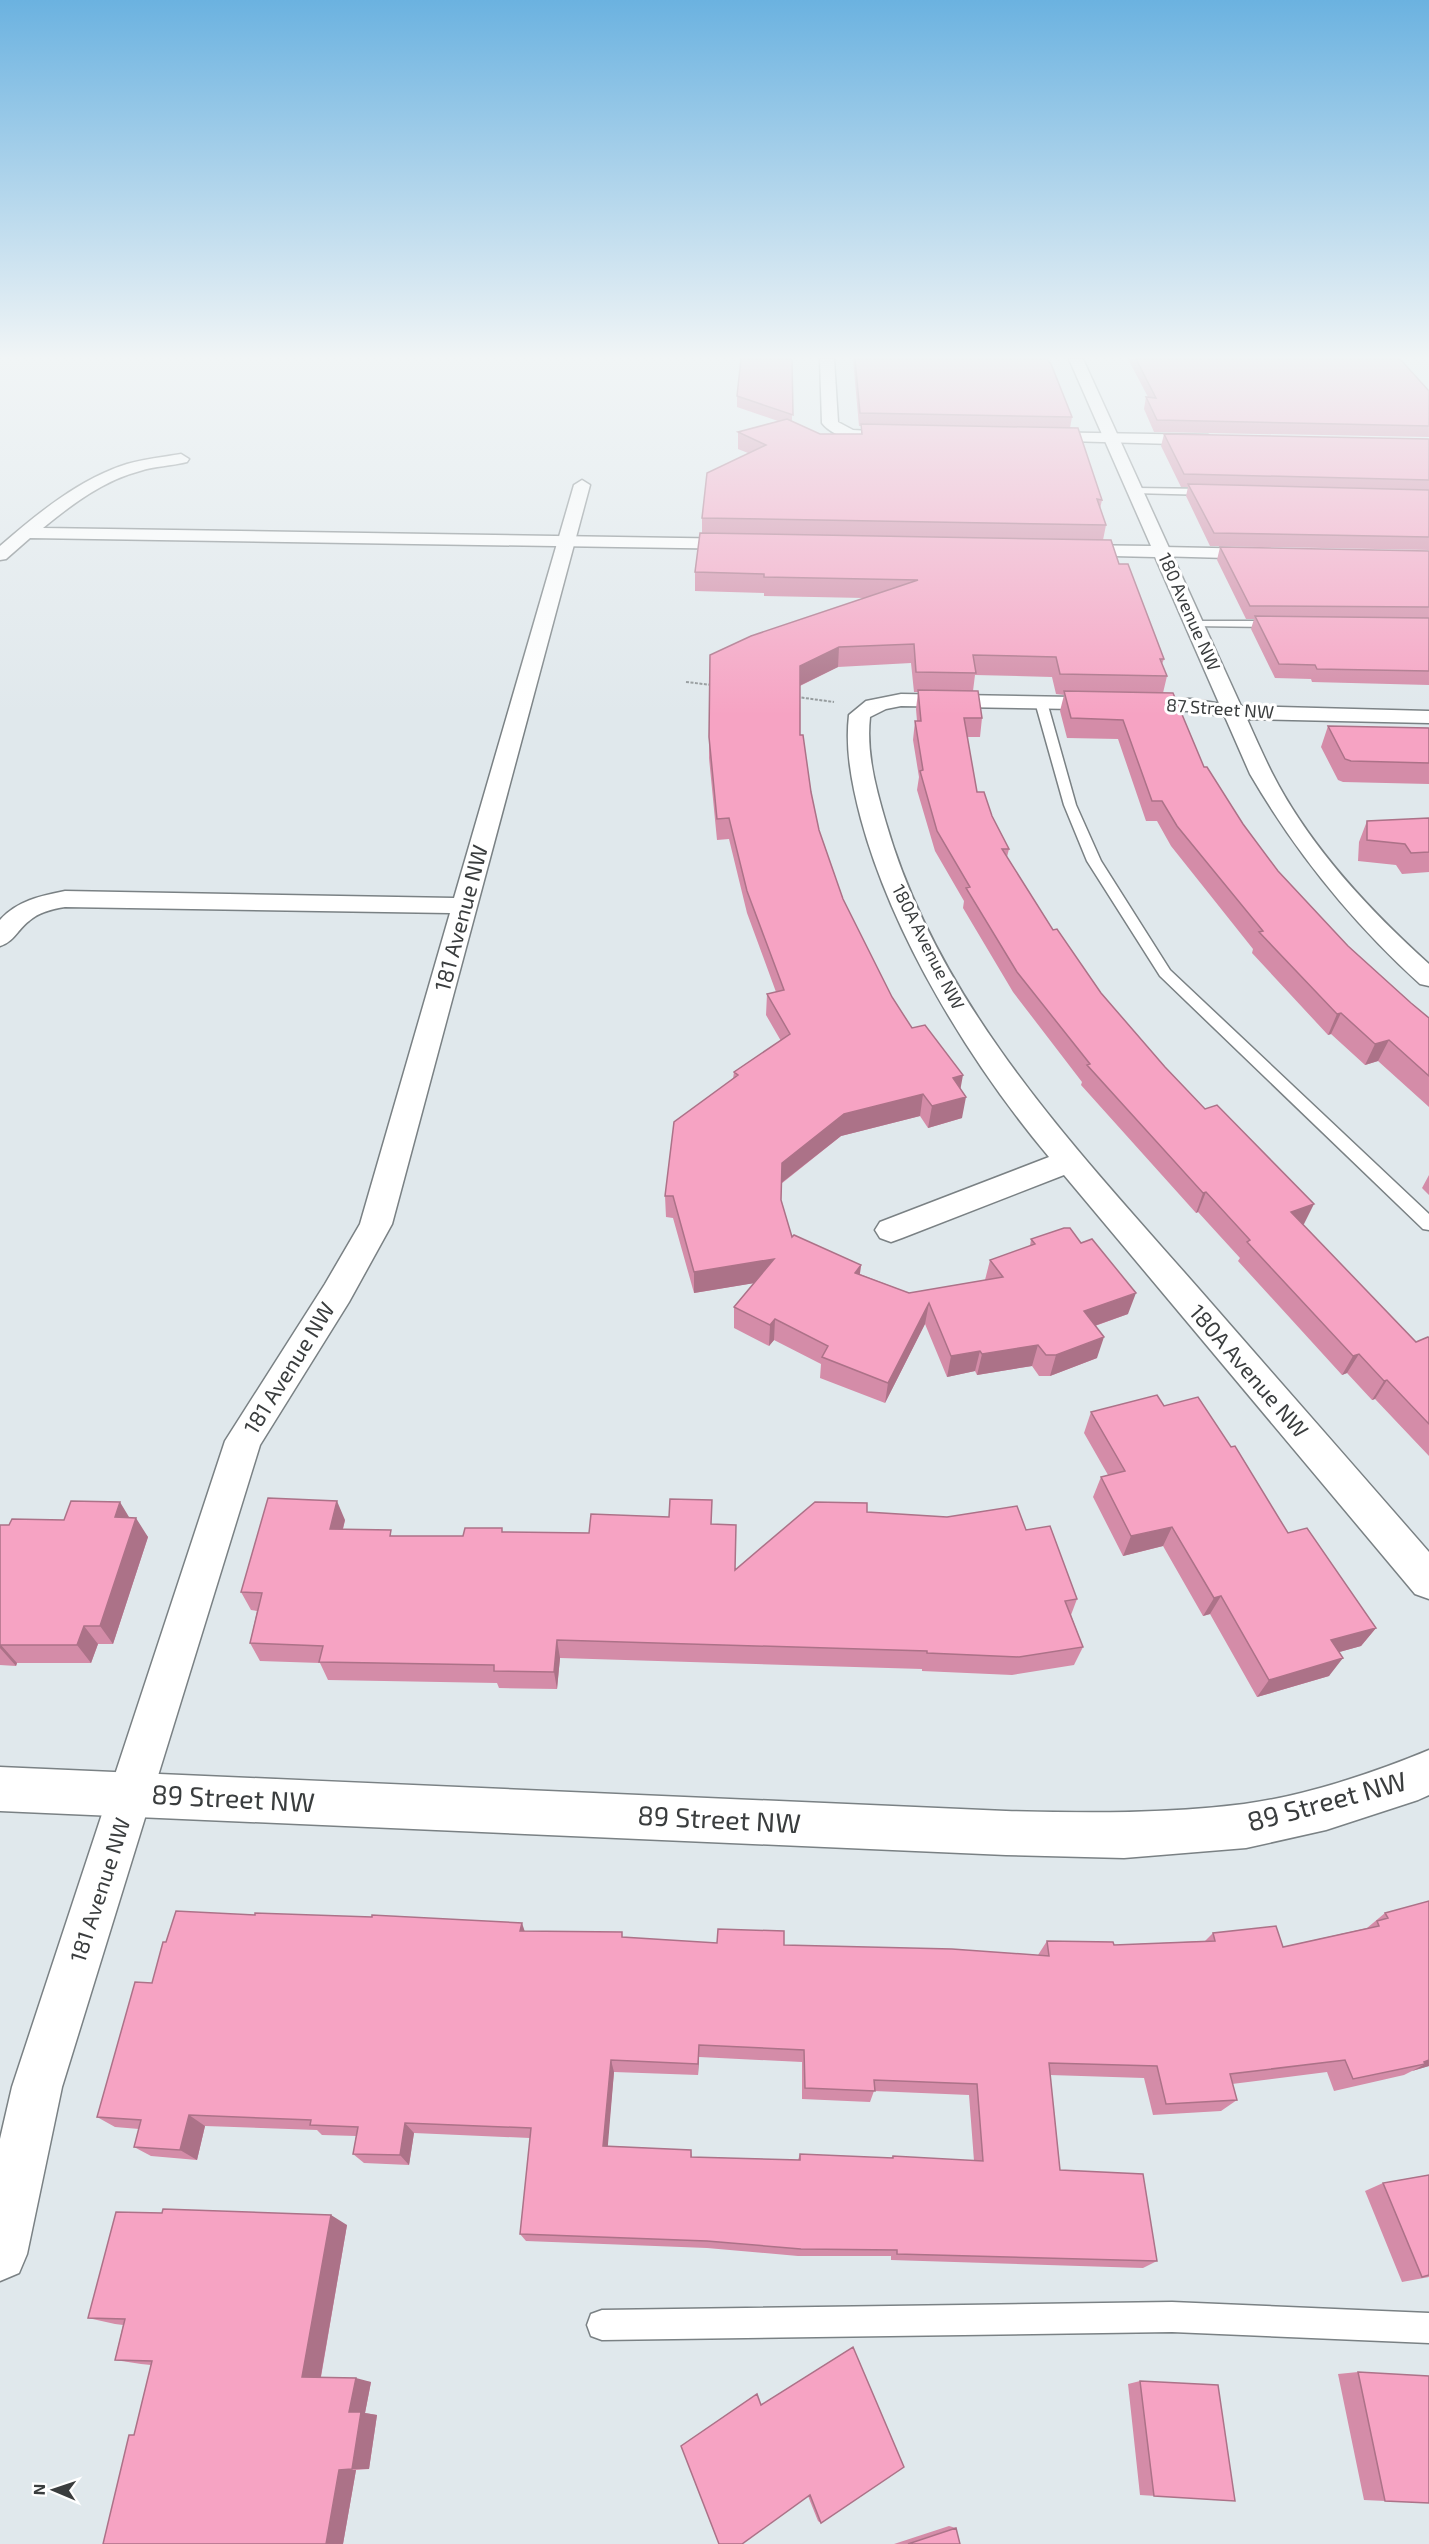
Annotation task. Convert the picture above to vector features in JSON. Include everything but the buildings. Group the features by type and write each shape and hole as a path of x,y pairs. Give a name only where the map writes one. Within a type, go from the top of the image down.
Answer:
{"street":[{"path":"0,555 78,493 110,478"},
{"name":"180 Avenue NW","path":"1130,478 1261,774 1284,814 1310,852 1371,923 1424,967"},
{"name":"181 Avenue NW","path":"0,2254 37,2087 243,1441 337,1293 376,1224 582,485"},
{"path":"25,533 756,545"},
{"path":"1054,550 1276,554"},
{"name":"87 Street NW","path":"869,707 883,702 901,700 1041,702 1191,705 1233,712 1429,717"},
{"name":"180A Avenue NW","path":"869,707 860,715 858,725 862,775 884,857 906,914 940,978 982,1046 1037,1123 1429,1581"},
{"path":"0,938 22,912 40,903 65,899 464,906"},
{"path":"891,1230 1069,1161"},
{"name":"89 Street NW","path":"0,1789 994,1833 1124,1836 1246,1826 1326,1808 1418,1778 1429,1772"}],"lane":[{"path":"1136,491 1218,492"},
{"path":"1194,624 1288,625"},
{"path":"1041,702 1070,805 1094,861 1165,973 1429,1224"},
{"path":"602,2325 1172,2317 1429,2328"}],"path":[{"path":"686,681 720,686"},
{"path":"789,696 869,707"}]}
